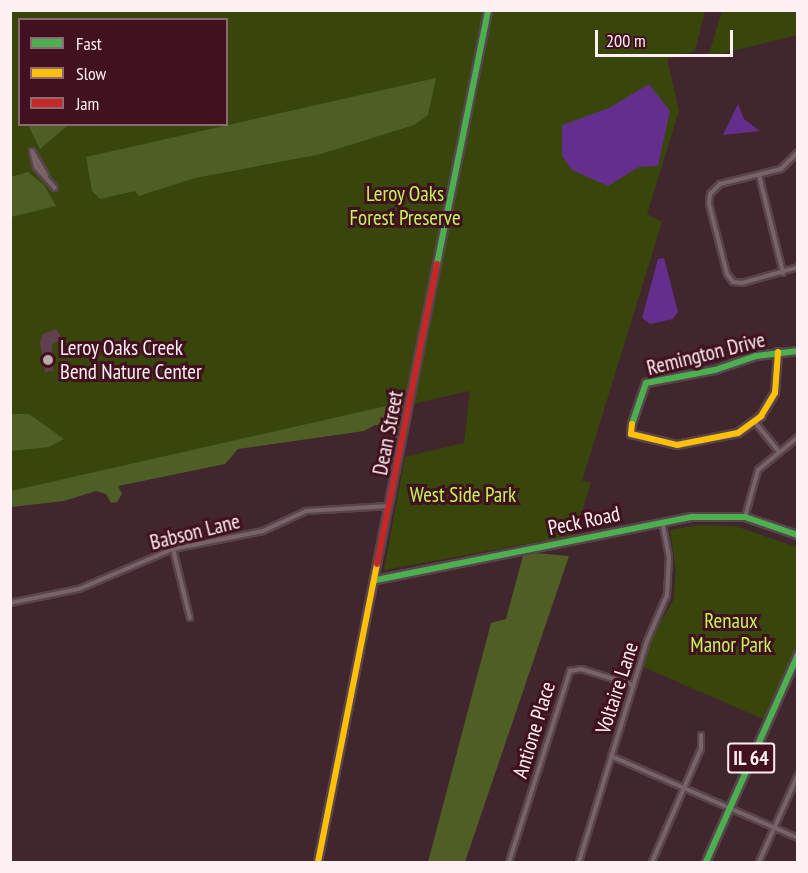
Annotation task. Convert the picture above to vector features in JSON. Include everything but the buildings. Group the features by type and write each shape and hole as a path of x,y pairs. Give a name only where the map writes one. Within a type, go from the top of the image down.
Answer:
{"street":[{"name":"Dean Street","path":"318,862 488,10"},
{"path":"46,176 42,163 32,151 36,167 55,188"},
{"path":"798,152 787,165 759,175 720,184 710,194 709,204 729,279 742,283 798,267"},
{"path":"759,175 783,273"},
{"name":"Remington Drive","path":"754,421 738,433 709,442 677,445 637,438 629,426 646,383 778,352 798,351"},
{"path":"778,352 775,393 754,421 779,452"},
{"path":"745,517 758,470 798,437"},
{"name":"Babson Lane","path":"10,603 79,589 173,549 263,531 306,511 390,506"},
{"name":"Peck Road","path":"376,580 662,522 745,517 798,535"},
{"name":"Voltaire Lane","path":"579,862 633,685 668,595 669,557 662,522"},
{"path":"173,549 190,618"},
{"name":"IL 64","path":"706,862 798,654"},
{"name":"Antione Place","path":"509,862 570,670 581,669 633,685"},
{"path":"652,862 701,749 701,735"},
{"path":"611,756 798,838"},
{"path":"759,862 798,775"}],"green space":[{"name":"Leroy Oaks Forest Preserve","path":"10,11 705,11 695,51 667,59 679,111 647,214 662,222 582,481 591,482 575,535 384,570 405,457 464,443 470,391 11,494"},
{"path":"722,11 797,11 797,35 708,57"},
{"path":"436,78 428,115 414,125 321,154 195,178 139,196 135,191 100,199 92,191 86,157"},
{"path":"28,126 67,126 40,149"},
{"path":"28,172 44,185 56,206 11,217 11,177"},
{"path":"404,402 396,451 390,452 391,425 375,425 364,431 238,449 225,464 118,486 122,494 117,502 111,503 106,494 96,491 64,501 11,507 11,491"},
{"path":"11,414 29,414 64,439 49,447 11,451"},
{"name":"Renaux Manor Park","path":"700,525 735,526 797,547 797,647 765,720 641,666 649,642 673,601 676,572 670,530"},
{"path":"524,552 569,556 465,862 428,862 491,623 506,619"}],"shaded area":[{"path":"649,84 670,111 658,166 639,167 608,186 572,170 562,156 562,125 609,108"},
{"path":"738,104 744,119 760,131 723,135"},
{"path":"664,258 678,312 673,319 650,324 642,318 658,259"}],"traffic: fast":[{"path":"437,264 488,10"},
{"path":"632,424 646,383 715,370 756,356 798,351"},
{"path":"376,580 692,517 745,517 798,535"},
{"path":"706,862 798,654"}],"traffic: slow":[{"path":"632,424 631,434 677,445 738,433 761,416 775,393 778,352"},
{"path":"318,862 377,564"}],"traffic: jam":[{"path":"377,564 437,264"}],"place":[{"name":"Leroy Oaks Creek Bend Nature Center","path":"48,360"}],"park label":[{"name":"West Side Park","path":"463,495"}]}
